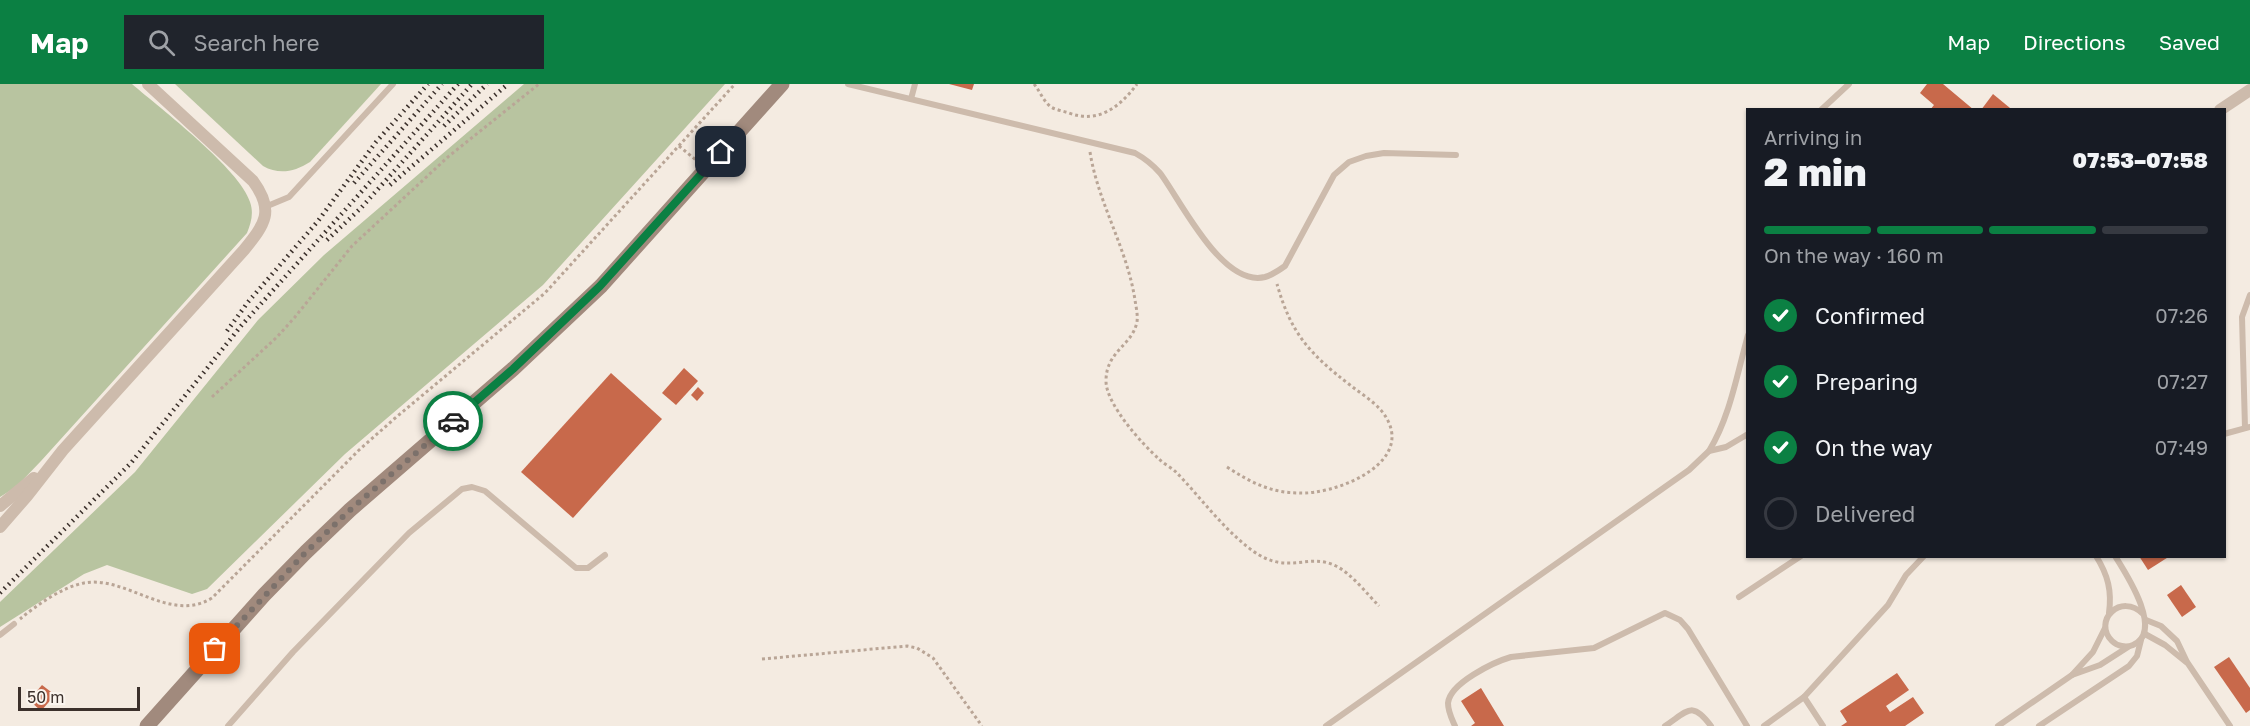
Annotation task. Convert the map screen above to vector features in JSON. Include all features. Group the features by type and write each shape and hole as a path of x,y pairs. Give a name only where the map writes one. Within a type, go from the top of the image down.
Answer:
{"street":[{"path":"0,527 63,450 244,250 261,228 267,213 263,194 253,181 148,84"},
{"path":"147,726 264,595 306,552 350,510 513,369 593,293 782,84"},
{"path":"2223,108 2250,90"},
{"path":"0,506 20,491 63,450"}],"lane":[{"path":"266,207 289,196 393,84"},
{"path":"848,84 1135,153 1160,173 1187,218 1210,248 1247,276 1262,278 1274,274 1285,266 1334,175 1349,162 1384,153 1456,155"},
{"path":"911,99 915,84"},
{"path":"1823,108 1849,84"},
{"path":"2226,434 2248,428 2242,317 2250,296"},
{"path":"1326,726 1689,471 1709,451 1723,423 1746,342"},
{"path":"1709,451 1726,447 1746,435"},
{"path":"228,726 293,652 409,533 462,489 472,487 485,491 576,568 582,570 588,568 605,555"},
{"path":"1739,597 1799,558"},
{"path":"1764,726 1804,697 1888,605 1906,576 1922,558"},
{"path":"1998,726 2072,675 2093,652 2106,627 2109,615 2108,577 2097,558"},
{"path":"2039,726 2129,666 2137,656 2143,637 2145,617 2116,558"},
{"path":"2109,615 2119,606 2132,606 2161,626 2177,641 2187,662 2230,726"},
{"path":"1455,726 1449,713 1448,702 1453,692 1468,679 1500,660 1594,648 1665,613 1680,620 1688,629 1748,726"},
{"path":"0,635 14,624"},
{"path":"2106,627 2110,639 2116,644 2129,646"},
{"path":"2072,675 2100,664 2143,637"},
{"path":"2143,637 2164,645 2187,662"},
{"path":"1804,697 1823,726"},
{"path":"1665,726 1689,710 1695,710 1701,713 1711,726"}],"path":[{"path":"213,397 289,324 352,246 449,156 538,84"},
{"path":"14,624 32,609 68,588 83,583 103,583 184,608 201,604 212,598 366,444 545,293 735,84"},
{"path":"1034,84 1052,107 1080,117 1096,117 1112,110 1126,99 1137,84"},
{"path":"1088,141 1097,183 1131,278 1138,319 1130,338 1116,352 1108,366 1106,382 1109,395 1146,447 1175,471 1215,516 1252,550 1270,562 1284,564 1320,561 1337,566 1379,606"},
{"path":"679,146 706,168"},
{"path":"1227,467 1251,483 1275,491 1300,494 1324,491 1355,480 1374,468 1387,454 1393,439 1389,423 1380,408 1332,371 1309,349 1295,331 1284,308 1274,274"},
{"path":"762,659 907,646 917,648 933,658 982,726"}],"green space":[{"path":"0,84 132,84 198,140 231,173 243,188 250,202 252,214 247,233 41,461 16,487 0,497"},
{"path":"175,84 381,84 310,162 292,170 275,171 263,166"},
{"path":"524,84 725,84 543,285 345,454 207,589 192,594 107,565 84,574 0,627 0,602 135,472 258,320 324,255"}],"building":[{"path":"949,84 974,84 972,90"},
{"path":"1927,84 1943,84 1972,108 1932,108 1934,105 1920,93"},
{"path":"1993,94 2010,108 1982,108"},
{"path":"684,368 698,381 676,405 662,393"},
{"path":"611,373 662,419 573,518 521,472"},
{"path":"698,387 704,393 697,401 691,395"},
{"path":"2140,558 2167,558 2148,570"},
{"path":"2181,585 2196,607 2182,617 2167,595"},
{"path":"2229,657 2250,688 2250,710 2246,713 2214,667"},
{"path":"1897,673 1909,690 1886,706 1890,712 1913,697 1924,713 1905,726 1841,726 1847,722 1840,711"},
{"path":"42,685 55,695 41,711 29,700"},
{"path":"1481,688 1504,726 1471,726 1475,723 1461,701"}],"railway":[{"path":"227,331 248,302 318,221 376,142 428,84"},
{"path":"354,183 442,84"},
{"path":"0,593 131,463 241,326 458,84"},
{"path":"327,240 361,208 472,84"},
{"path":"444,126 487,84"},
{"path":"390,185 508,84"}],"way so far":[{"path":"215,649 306,552 350,510 453,421"}],"route":[{"path":"453,421 513,369 600,286 721,152"}]}
